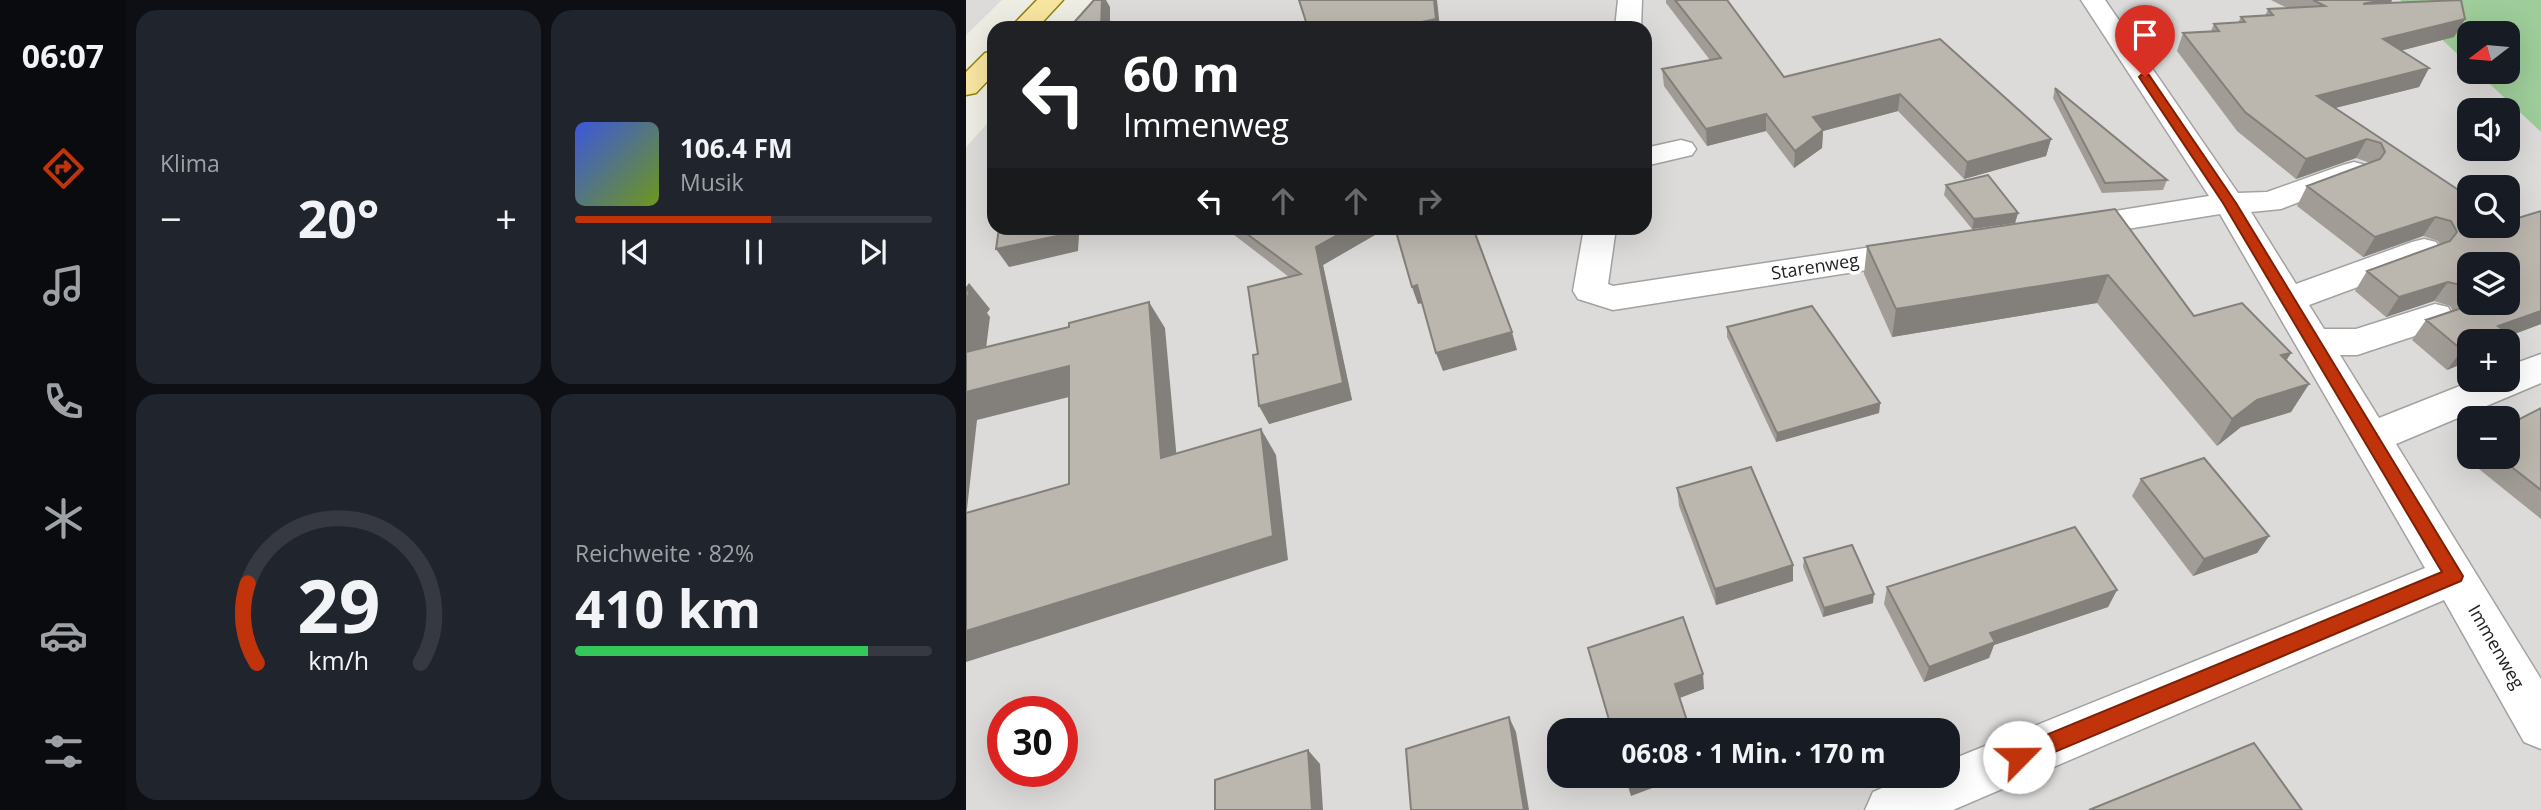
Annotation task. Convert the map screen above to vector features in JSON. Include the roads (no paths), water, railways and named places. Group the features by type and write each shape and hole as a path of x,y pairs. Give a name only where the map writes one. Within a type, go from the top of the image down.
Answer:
{"main road":[{"path":"1030,21 1051,0"}],"street":[{"path":"1628,21 1630,0"},
{"name":"Immenweg","path":"2094,0 2229,203 2541,725"},
{"path":"1652,155 1681,149"},
{"path":"2040,233 2229,203 2270,201 2357,170"},
{"name":"Starenweg","path":"1599,235 1590,291 1613,298 1945,247"},
{"path":"2288,300 2424,250"},
{"path":"2313,342 2357,342 2435,316"},
{"path":"2371,438 2541,368"},
{"path":"1891,810 2454,576"}]}
